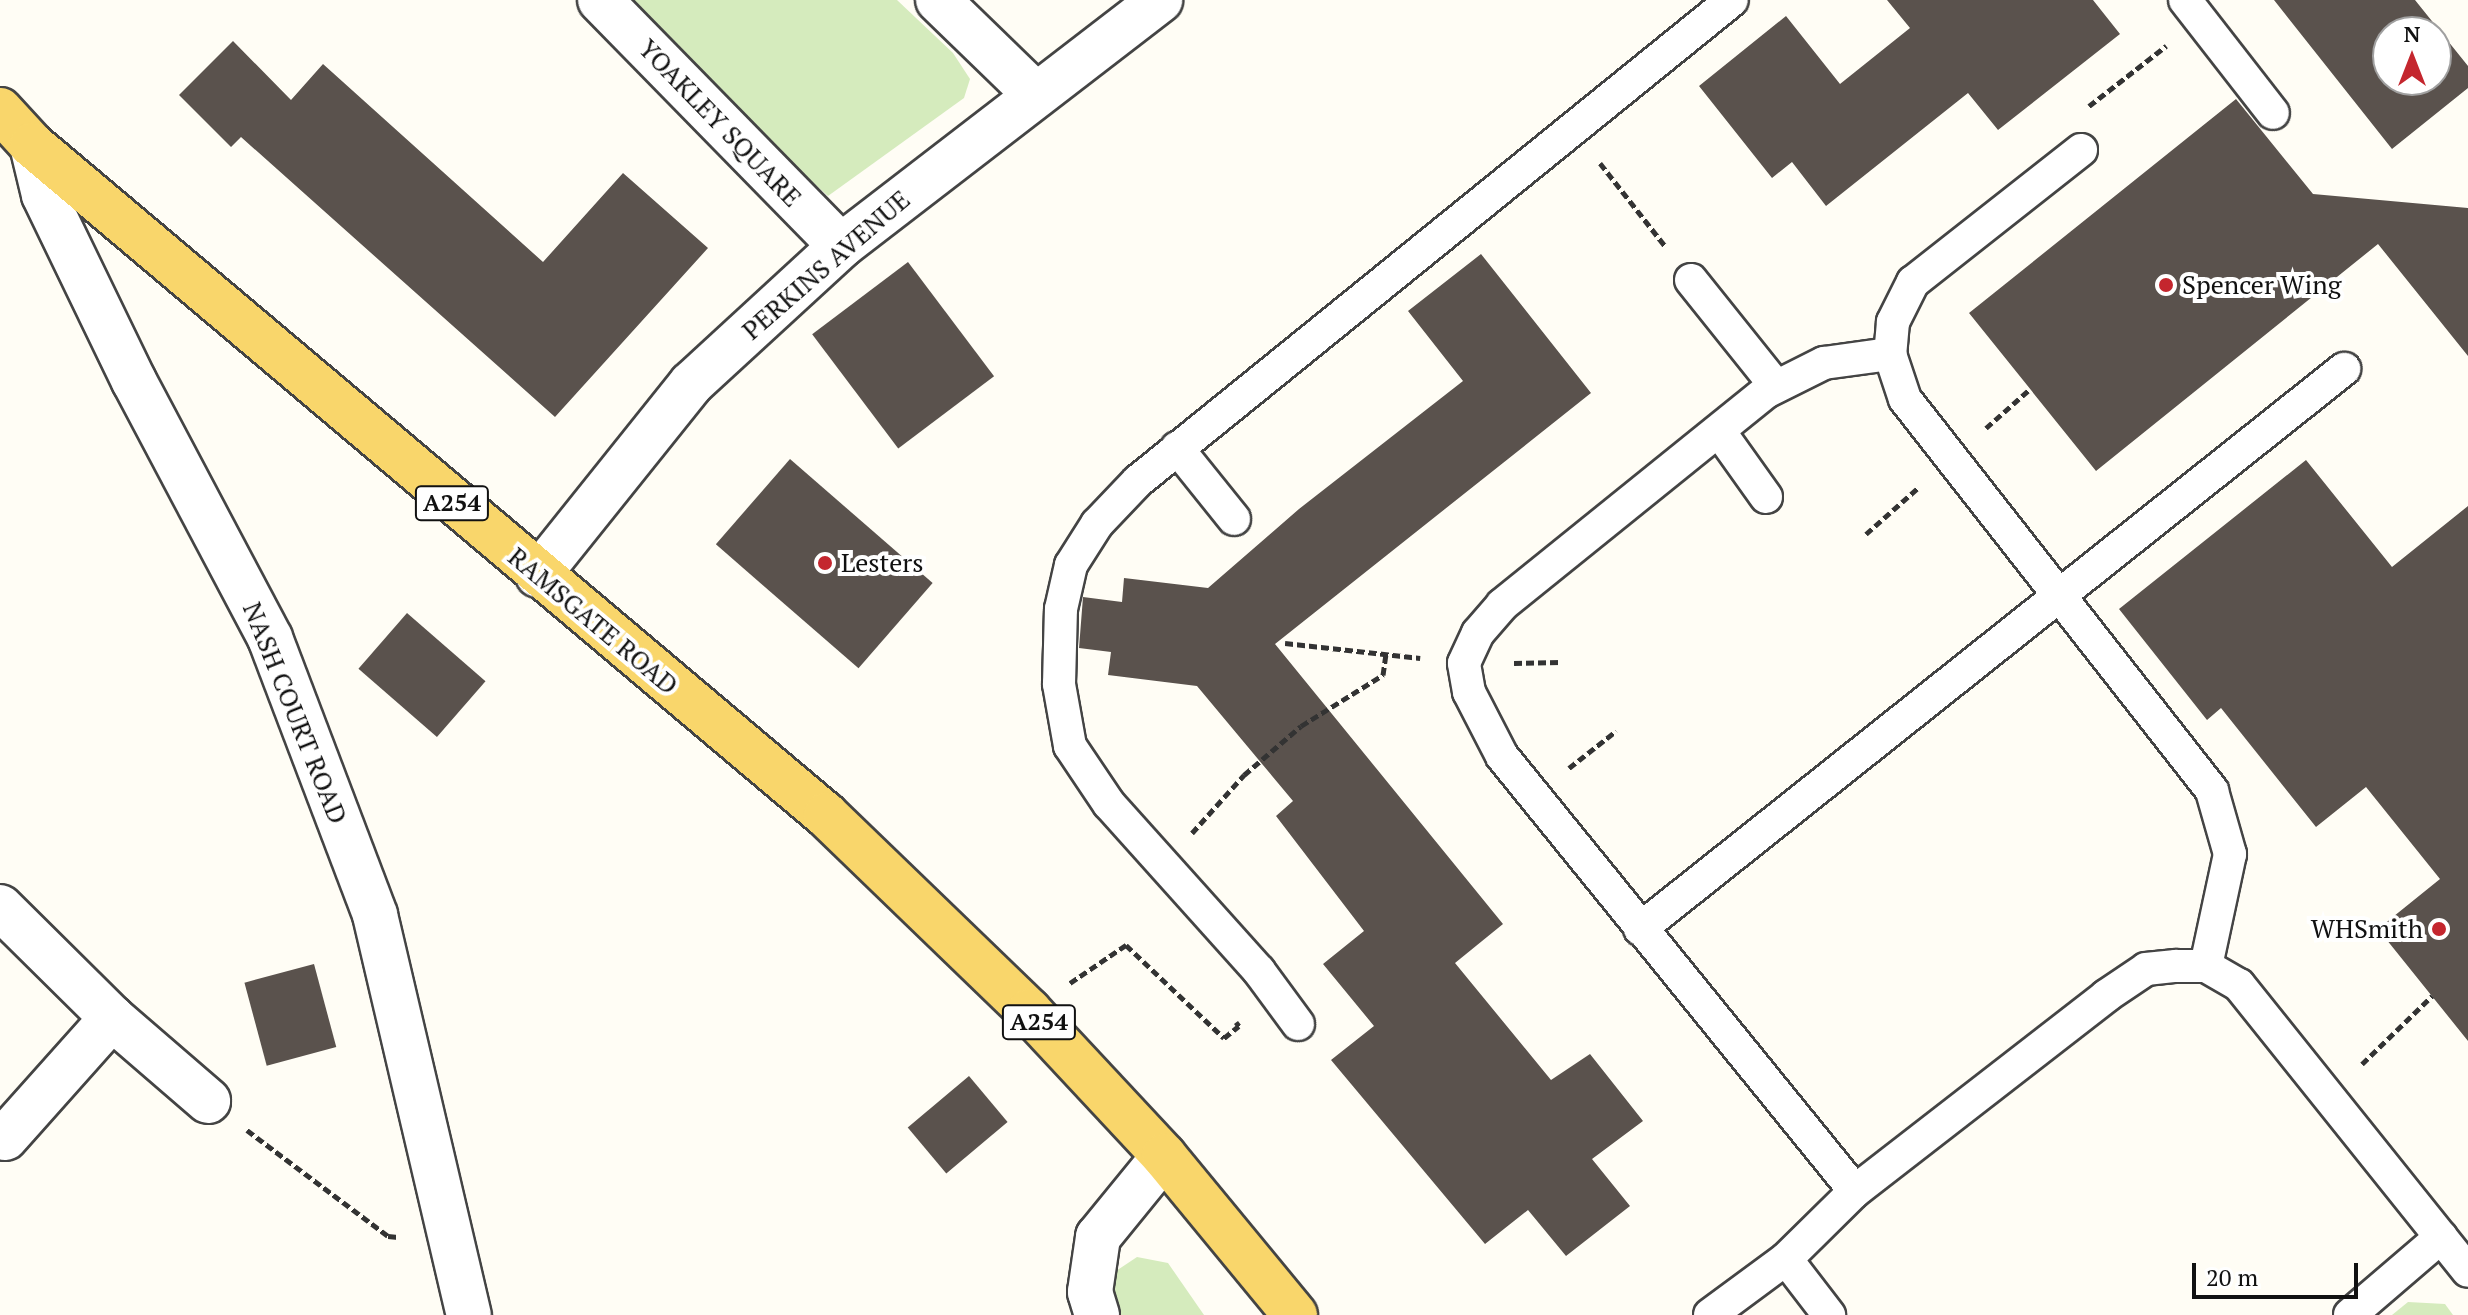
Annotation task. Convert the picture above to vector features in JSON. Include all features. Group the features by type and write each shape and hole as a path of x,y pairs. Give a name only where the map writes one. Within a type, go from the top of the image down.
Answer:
{"main road":[{"name":"RAMSGATE ROAD","path":"0,110 32,145 826,815 1029,1011 1164,1156 1295,1315"}],"street":[{"name":"YOAKLEY SQUARE","path":"600,0 841,246"},
{"path":"938,0 1036,95"},
{"name":"PERKINS AVENUE","path":"538,575 691,384 841,246 1160,0"},
{"name":"NASH COURT ROAD","path":"32,145 44,195 270,638 375,915 469,1315"},
{"path":"0,907 112,1018 208,1101"},
{"path":"5,1138 112,1018"},
{"path":"1097,1315 1090,1292 1098,1237 1164,1156"}],"lane":[{"path":"1298,1024 1259,971 1109,804 1070,746 1059,684 1060,639 1071,565 1097,524 1177,448 1732,0"},
{"path":"2192,10 2273,113"},
{"path":"2081,150 1913,282 1893,322 1890,354 1905,399 2212,791 2224,820 2230,854 2206,966"},
{"path":"1691,280 1776,386"},
{"path":"1855,1191 1502,756 1469,692 1464,663 1478,633 1502,605 1776,386 1824,363 1890,354"},
{"path":"1640,929 2344,369"},
{"path":"1719,431 1766,497"},
{"path":"1177,448 1234,519"},
{"path":"1710,1315 1786,1259 1855,1191 2146,969 2206,966 2239,985 2276,1027 2468,1271"},
{"path":"2350,1315 2441,1237"},
{"path":"1786,1259 1829,1315"}],"path":[{"path":"2081,150 2087,108 2192,10"},
{"path":"1572,127 1691,280"},
{"path":"1163,867 1244,775 1278,746 1383,675 1386,654"},
{"path":"1534,796 1616,731"},
{"path":"1029,1011 1126,945 1224,1038 1239,1026 1230,1014"},
{"path":"2369,1074 2361,1062 2432,996"},
{"path":"208,1101 388,1236 451,1241"}],"green space":[{"path":"619,0 897,0 953,53 970,79 964,98 828,196 699,80"},
{"path":"1137,1257 1168,1263 1204,1315 1109,1315 1104,1279"},
{"path":"2408,1302 2445,1304 2453,1315 2392,1315"}],"building":[{"path":"1887,0 2093,0 2120,34 1998,130 1968,93 1826,206 1792,162 1772,178 1699,86 1786,16 1840,84 1910,28"},
{"path":"2274,0 2415,0 2428,16 2372,16 2372,96 2452,96 2452,46 2468,66 2468,88 2392,149"},
{"path":"233,41 291,100 323,64 543,262 623,173 708,248 555,417 241,137 231,147 179,95"},
{"name":"Spencer Wing","path":"2236,99 2313,194 2468,208 2468,356 2378,244 2096,471 1969,313"},
{"path":"1481,254 1591,393 1275,644 1503,924 1455,963 1551,1080 1590,1054 1643,1121 1592,1159 1630,1206 1566,1256 1528,1210 1485,1244 1331,1060 1374,1026 1323,964 1364,931 1276,816 1293,801 1197,686 1108,675 1111,652 1079,648 1083,597 1122,602 1124,578 1208,588 1299,509 1463,381 1408,311"},
{"path":"908,262 994,376 898,448 812,334"},
{"name":"Lesters","path":"790,459 933,583 859,668 716,544"},
{"path":"2306,460 2392,567 2468,506 2468,1041 2378,929 2440,879 2366,787 2316,827 2221,708 2207,720 2119,609"},
{"path":"407,613 485,681 437,737 358,669"},
{"path":"314,964 336,1047 267,1066 244,983"},
{"path":"969,1076 1008,1122 946,1173 908,1127"}],"place":[{"name":"Spencer Wing","path":"2166,285"},
{"name":"Lesters","path":"825,563"},
{"name":"WHSmith","path":"2439,929"}]}
